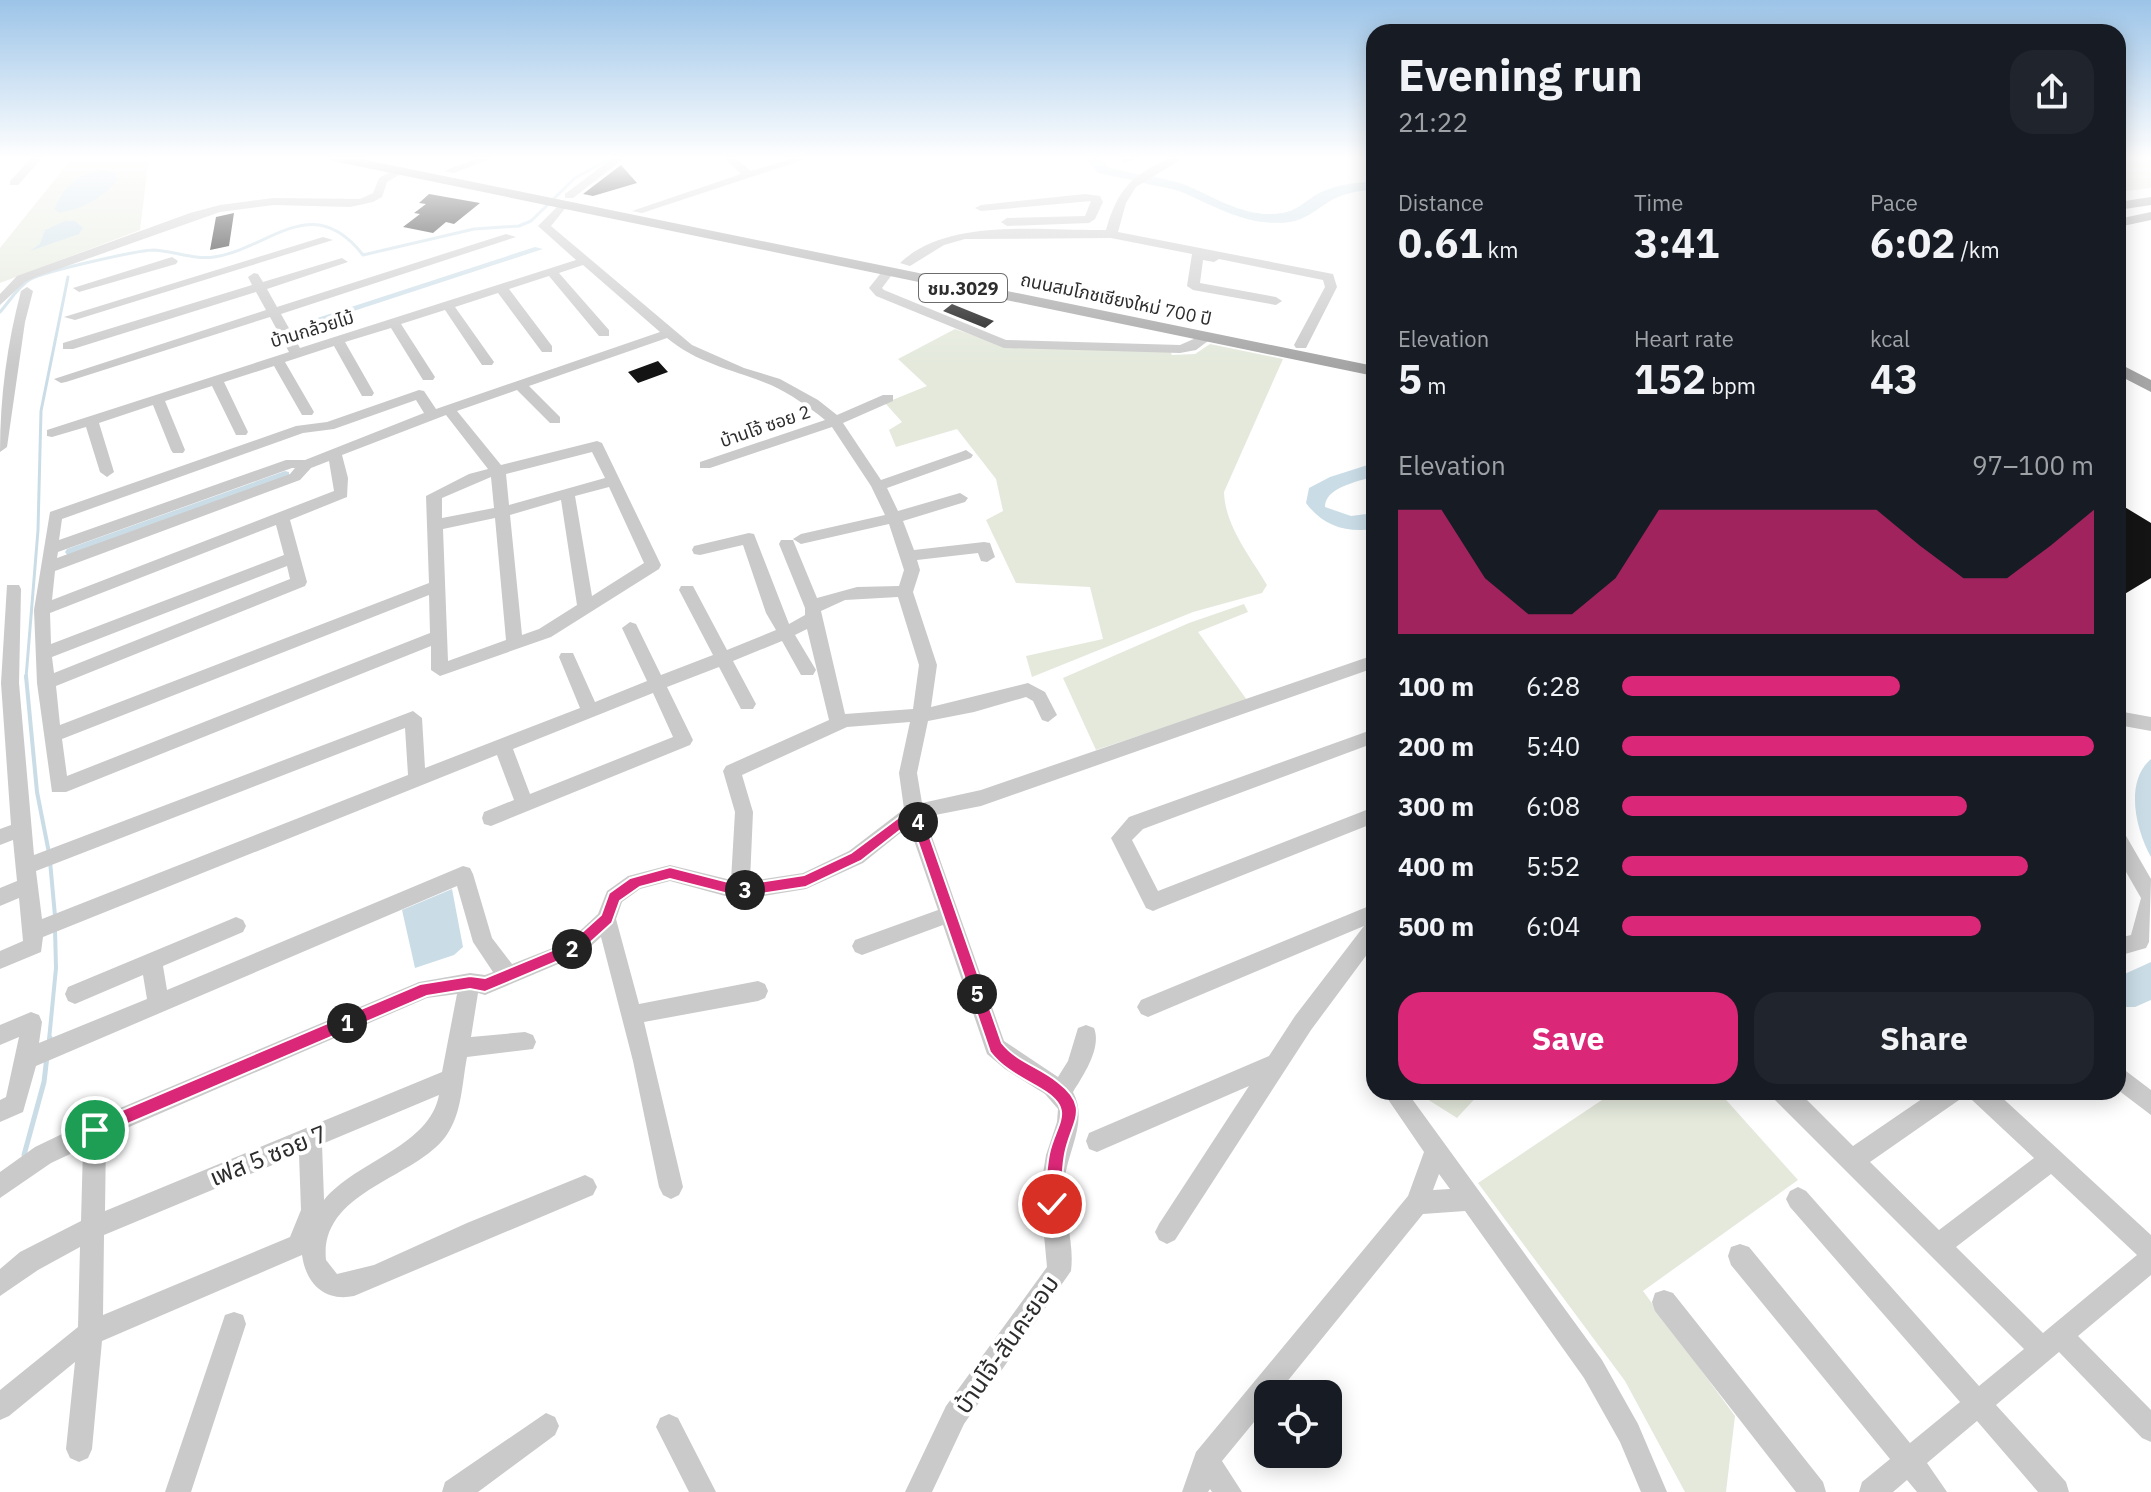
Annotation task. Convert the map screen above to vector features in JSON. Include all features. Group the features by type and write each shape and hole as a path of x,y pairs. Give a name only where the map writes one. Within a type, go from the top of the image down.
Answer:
{"main road":[{"name":"ถนนสมโภชเชียงใหม่ 700 ปี","path":"684,227 888,272 1366,369"},
{"name":"ถนนสมโภชเชียงใหม่ 700 ปี","path":"719,227 1366,358"},
{"path":"2126,360 2151,374"},
{"path":"2126,373 2151,387"}],"street":[{"path":"0,301 21,279 32,274 166,227"},
{"path":"545,227 687,348 719,363 775,382 813,403 835,421 878,486 903,536 912,570 905,592 928,665 928,681 908,773 914,812 995,1047 1005,1059 1059,1094 1078,1065 1086,1035"},
{"path":"975,234 990,227"},
{"path":"1111,234 1113,227"},
{"path":"906,263 940,242 975,234 1111,234 1317,273 1332,280 1301,345"},
{"path":"61,379 510,237"},
{"path":"70,317 245,260 327,240"},
{"path":"1251,260 1249,265 1197,255 1193,286 1276,301"},
{"path":"245,260 297,355"},
{"path":"79,288 172,261"},
{"name":"บ้านกล้วยไม้","path":"52,433 584,261"},
{"path":"68,346 342,262"},
{"path":"552,272 604,333"},
{"path":"888,272 875,288 880,293 1004,344 1180,349 1191,347 1205,338"},
{"path":"129,274 140,296"},
{"path":"501,288 547,349"},
{"path":"0,446 5,383 27,291"},
{"path":"448,306 487,362"},
{"path":"0,326 19,322"},
{"path":"394,323 428,377"},
{"path":"50,558 295,477 306,465 334,454 669,333"},
{"path":"104,335 114,362"},
{"path":"338,341 367,393"},
{"path":"277,359 307,412"},
{"path":"216,379 241,432"},
{"path":"521,386 555,420"},
{"path":"433,416 419,394 329,426 301,429 55,516 42,610 43,654 59,787 439,636"},
{"path":"157,398 178,450"},
{"name":"บ้านโจ้ ซอย 2","path":"705,465 835,421 888,398"},
{"path":"450,411 498,471 515,644"},
{"path":"91,420 107,472"},
{"path":"597,446 653,565 545,633 440,670 434,496 474,477 498,471 597,446"},
{"path":"42,610 342,494 334,454"},
{"path":"878,486 966,455"},
{"path":"435,525 501,512 613,481"},
{"path":"567,494 586,607"},
{"path":"839,724 794,541 894,518 960,498"},
{"path":"46,683 299,582 282,517"},
{"path":"700,550 749,538 774,613 807,670"},
{"path":"908,556 984,547 987,557"},
{"path":"43,654 294,557"},
{"path":"53,735 437,586"},
{"path":"0,960 34,946 40,929 21,829 8,784 6,637 13,589"},
{"path":"687,590 747,704"},
{"path":"40,929 786,633 813,613 822,601 851,594 905,592"},
{"path":"491,818 684,740 630,628"},
{"path":"567,657 590,711"},
{"path":"0,1186 43,1155 95,1130 426,989 470,982 485,985 575,948 606,919 614,897 635,882 670,873 740,891 806,881 856,857 914,812 981,798 1366,664"},
{"path":"740,891 744,812 732,771 859,718 918,716 974,706 1028,690 1039,697 1048,715"},
{"path":"0,897 57,854 413,718 417,780"},
{"path":"2126,719 2151,724"},
{"path":"1366,739 1136,823 1121,838 1153,902 1366,818"},
{"path":"503,746 525,804"},
{"path":"0,837 21,829"},
{"path":"2126,854 2151,897 2139,942 2126,945"},
{"path":"27,1059 463,874 483,942 508,976"},
{"path":"862,946 950,914"},
{"path":"1148,1007 1366,916"},
{"path":"606,919 632,1015 671,1187"},
{"path":"75,994 236,926"},
{"path":"1167,1232 1303,1023 1366,940"},
{"path":"152,962 158,1004"},
{"path":"470,982 445,1119 434,1134 365,1175 339,1198 313,1244 316,1269 330,1284 342,1287 585,1187"},
{"path":"632,1015 758,991"},
{"path":"0,1035 31,1022 27,1059 15,1104 0,1111"},
{"path":"457,1048 525,1042"},
{"path":"1097,1141 1277,1063"},
{"name":"เฟส 5 ซอย 7","path":"0,1284 29,1261 93,1228 452,1079"},
{"path":"2126,1083 2151,1104"},
{"name":"บ้านโจ้-สันคะยอม","path":"918,1492 955,1415 1059,1271 1063,1249 1052,1204 1057,1152 1071,1116 1067,1102 1059,1094"},
{"path":"1399,1100 1593,1369 1629,1433 1654,1492"},
{"path":"1791,1100 1937,1246 2151,1429"},
{"path":"1851,1161 1939,1100"},
{"path":"1989,1100 2151,1251"},
{"path":"79,1449 90,1333 95,1130"},
{"path":"0,1407 90,1333 298,1245 313,1211 310,1137"},
{"path":"1195,1492 1205,1461 1417,1203 1435,1152"},
{"path":"1937,1246 2052,1159"},
{"path":"1417,1203 1470,1199"},
{"path":"1798,1199 2056,1492"},
{"path":"1740,1256 1934,1492"},
{"path":"1872,1492 2151,1259"},
{"path":"1664,1302 1813,1492"},
{"path":"178,1492 234,1324"},
{"path":"455,1492 546,1426"},
{"path":"669,1427 703,1492"},
{"path":"1205,1461 1229,1492"}],"shaded area":[{"path":"17,227 140,227 140,230 0,283 0,248"},
{"path":"955,329 1003,346 1170,351 1172,355 1195,354 1210,344 1283,359 1224,492 1225,505 1234,529 1267,585 1262,593 1193,612 1032,677 1026,656 1103,639 1090,587 1016,583 986,520 1003,511 996,479 957,429 896,447 889,430 902,422 885,403 927,386 898,359"},
{"path":"1244,604 1248,612 1198,632 1247,700 1096,750 1063,678 1189,623"},
{"path":"1429,1100 1474,1100 1457,1118"},
{"path":"1602,1100 1726,1100 1798,1180 1643,1291 1735,1416 1726,1492 1685,1492 1625,1381 1478,1183"}],"water":[{"path":"52,227 83,228 79,234 30,251 40,244 45,230"},
{"path":"1366,466 1366,478 1336,490 1326,500 1325,507 1351,516 1366,514 1366,529 1336,526 1320,517 1306,503 1309,488 1330,477"},
{"path":"2151,759 2151,857 2137,820 2135,793 2143,769"},
{"path":"452,889 463,947 454,955 415,968 402,910"},
{"path":"2151,962 2151,1000 2135,1007 2126,1007 2126,973"}],"building":[{"path":"214,227 232,227 229,246 210,250"},
{"path":"403,227 441,227 433,233"},
{"path":"952,304 994,321 985,328 943,311"},
{"path":"658,361 668,372 638,383 628,372"},
{"path":"2126,508 2151,523 2151,578 2126,593"}],"waterway":[{"path":"0,312 21,287 37,276 154,250 214,257 299,227"},
{"path":"323,227 344,236 363,255 474,229 510,227"},
{"path":"310,322 538,249"},
{"path":"26,677 38,530 41,411 68,277"},
{"path":"71,552 285,475"},
{"path":"26,677 37,792 49,853"},
{"path":"50,861 55,916"},
{"path":"49,1040 56,968 55,929"},
{"path":"49,1044 50,1038"},
{"path":"24,1155 44,1082 47,1056"}],"route":[{"path":"95,1130 426,989 470,982 485,985 575,948 606,919 614,897 635,882 670,873 692,876 740,891 806,881 856,857 914,812 995,1047 1005,1059 1052,1086 1067,1102 1071,1116 1057,1152 1052,1204"}]}
